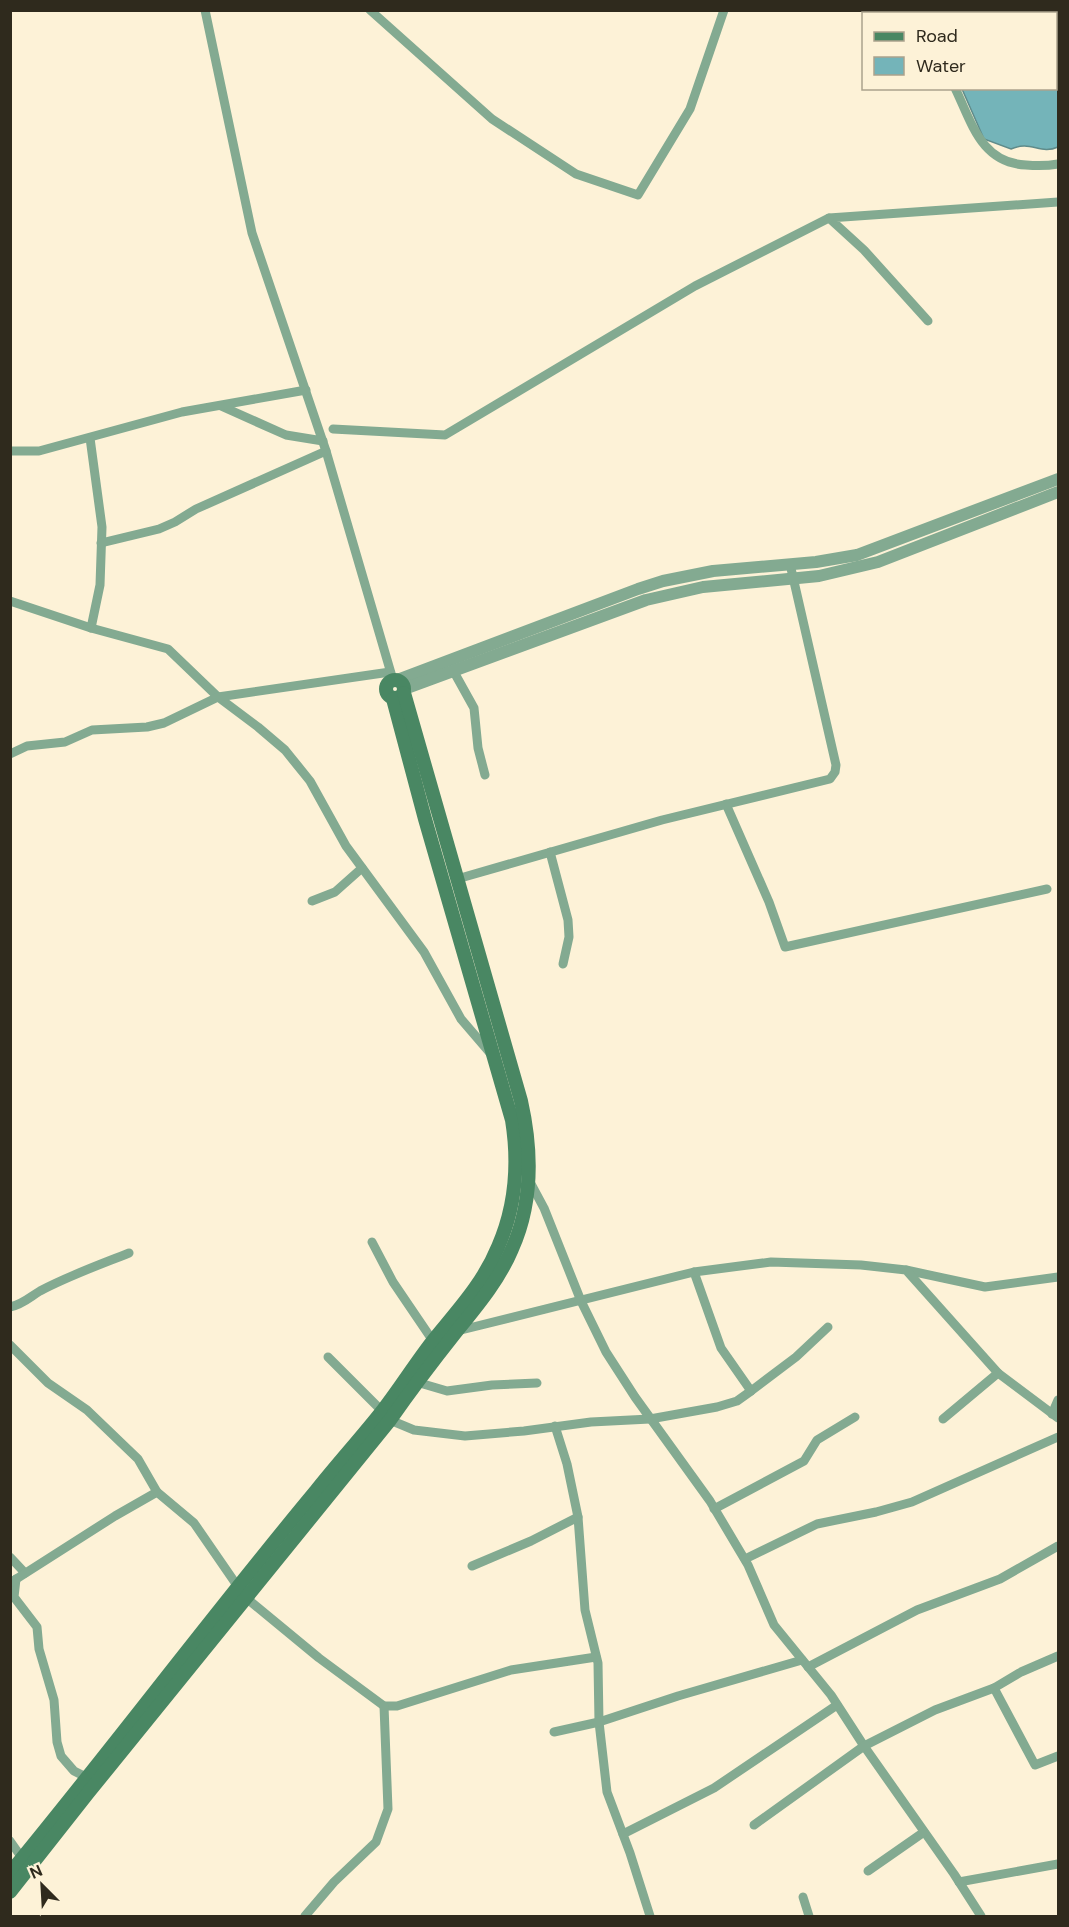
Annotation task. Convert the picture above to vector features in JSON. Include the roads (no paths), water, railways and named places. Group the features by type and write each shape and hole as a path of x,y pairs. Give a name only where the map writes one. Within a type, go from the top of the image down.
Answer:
{"main road":[{"path":"10,1873 86,1777 386,1415 411,1381 457,1331 495,1282 520,1229 529,1180 529,1152 521,1101 457,879 397,686"},
{"path":"397,686 493,1056 507,1101 514,1137 516,1166 512,1208 498,1248 465,1304 433,1341 411,1381"},
{"path":"10,1892 242,1591"}],"street":[{"path":"205,10 252,233 324,446 397,686"},
{"path":"370,10 492,119 576,174 638,195 690,109 724,10"},
{"path":"956,90 979,139 997,158 1012,165 1059,164"},
{"path":"333,429 445,435 695,286 829,218 1059,202"},
{"path":"829,218 864,250 928,321"},
{"path":"10,451 39,452 166,416 306,390"},
{"path":"221,406 286,435 324,446"},
{"path":"90,438 102,527 100,585 91,628"},
{"path":"101,543 159,529 324,446"},
{"path":"397,686 663,581 737,568 816,562 857,555 1059,479"},
{"path":"10,754 27,746 65,742 92,730 147,727 164,723 218,697 397,686 454,672 646,600 703,587 819,576 878,562 1059,492"},
{"path":"457,879 726,804 830,779 835,772 836,765 790,564"},
{"path":"10,601 91,628 168,649 218,697 258,727 295,760 346,846 424,952 461,1019 493,1056"},
{"path":"454,672 474,708 477,748 485,775"},
{"path":"726,804 769,902 785,947 1047,889"},
{"path":"550,852 568,920 569,937 563,964"},
{"path":"312,901 335,892 362,868"},
{"path":"529,1180 544,1208 581,1301 606,1352 714,1509 745,1559 774,1625 837,1705 981,1917"},
{"path":"372,1242 393,1282 433,1341"},
{"path":"10,1307 65,1280 129,1253"},
{"path":"457,1331 694,1272 771,1262 861,1265 906,1270 985,1287 1059,1277"},
{"path":"906,1270 998,1373 1055,1416 1059,1400"},
{"path":"694,1272 721,1348 751,1391"},
{"path":"328,1357 386,1415 414,1430 465,1436 650,1419 717,1407 737,1401 796,1358 828,1327"},
{"path":"10,1345 48,1383 87,1410 138,1459 157,1492 194,1523 242,1591 320,1658 384,1706 397,1706 511,1670 596,1657"},
{"path":"943,1419 998,1373"},
{"path":"411,1381 447,1391 492,1385 537,1383"},
{"path":"714,1509 804,1461 817,1440 855,1417"},
{"path":"555,1426 567,1464 578,1517 585,1610 596,1657 607,1792 650,1917"},
{"path":"745,1559 818,1524 915,1501 1059,1437"},
{"path":"86,1777 74,1771 61,1756 57,1742 54,1700 39,1649 37,1627 14,1597 13,1581 157,1492"},
{"path":"472,1566 531,1541 578,1517"},
{"path":"554,1732 600,1722 678,1696 805,1664 917,1610 999,1580 1059,1546"},
{"path":"10,1557 25,1573"},
{"path":"754,1825 864,1746 935,1710 993,1688 1021,1672 1059,1656"},
{"path":"993,1688 1035,1765 1059,1756"},
{"path":"623,1834 714,1788 837,1705"},
{"path":"305,1917 334,1882 376,1842 388,1809 384,1706"},
{"path":"868,1871 924,1832"},
{"path":"10,1841 22,1858"},
{"path":"959,1882 1059,1864"},
{"path":"803,1897 809,1917"}],"water":[{"path":"942,10 1058,11 1058,147 1046,149 1024,146 1011,149 984,139 962,90 1057,90 1057,12 941,12"}]}
